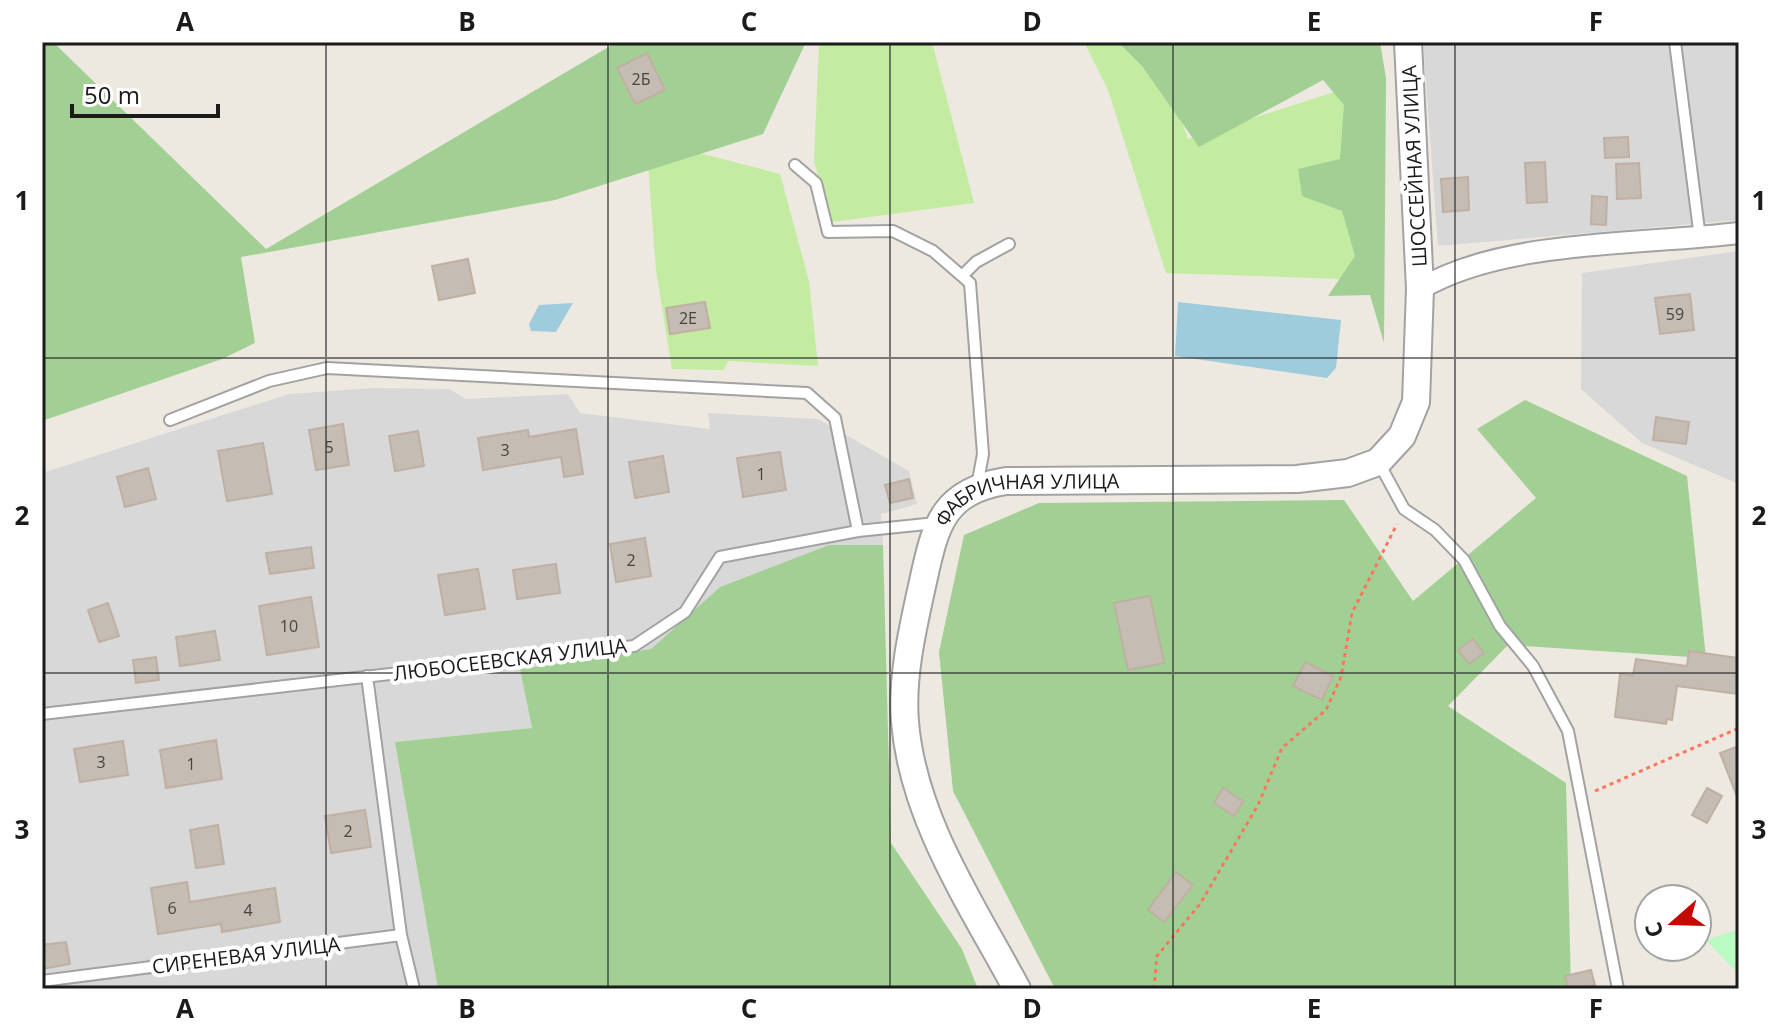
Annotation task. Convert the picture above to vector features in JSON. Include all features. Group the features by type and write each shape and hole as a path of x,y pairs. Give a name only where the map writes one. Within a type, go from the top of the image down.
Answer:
{"street":[{"name":"ШОССЕЙНАЯ УЛИЦА","path":"1408,42 1420,289"},
{"path":"1378,462 1402,436 1416,402 1420,289 1450,272 1524,255 1600,244 1739,233"},
{"name":"ФАБРИЧНАЯ УЛИЦА","path":"1017,989 929,824 913,772 905,720 908,666 916,612 938,523 957,500 977,486 1006,481 1297,479 1348,473 1378,462"}],"lane":[{"path":"1675,42 1700,238"},
{"path":"795,165 816,183 828,232 893,231 933,251 970,283 983,454 977,486"},
{"path":"962,276 988,254 1009,244"},
{"path":"170,420 269,381 327,368 807,393 835,418 858,531"},
{"path":"1378,462 1404,509 1435,530 1464,560 1500,626 1533,666 1568,731 1618,989"},
{"name":"ЛЮБОСЕЕВСКАЯ УЛИЦА","path":"42,714 634,646 685,612 720,557 858,531 938,523"},
{"path":"367,676 401,935 414,989"},
{"name":"СИРЕНЕВАЯ УЛИЦА","path":"42,981 401,935"}],"path":[{"path":"1154,989 1157,956 1200,904 1258,805 1282,748 1326,710 1341,677 1352,613 1404,509"},
{"path":"1580,797 1739,728"}],"shaded area":[{"path":"1423,42 1739,42 1739,220 1438,246"},
{"path":"1739,251 1739,484 1642,443 1581,389 1582,273"},
{"path":"373,388 449,389 466,399 568,394 580,413 710,429 708,413 818,419 909,471 917,504 881,514 883,545 829,545 720,587 651,649 521,669 532,728 395,742 438,989 42,989 42,473 289,394"}],"green space":[{"path":"42,42 53,42 266,249 617,42 806,42 763,134 555,200 241,257 255,343 222,359 42,421"},
{"path":"819,42 932,42 974,203 832,222 814,162"},
{"path":"1084,42 1154,42 1188,139 1350,87 1371,280 1166,273 1108,90"},
{"path":"1118,42 1380,42 1386,78 1384,343 1370,295 1328,296 1355,256 1342,211 1302,196 1298,169 1340,159 1344,105 1323,80 1199,147 1142,66"},
{"path":"646,139 780,174 809,281 818,366 728,361 724,370 672,369 656,270"},
{"path":"1525,400 1687,476 1706,658 1508,645 1448,706 1566,783 1571,989 1055,989 953,791 939,652 964,535 1039,503 1344,500 1413,601 1536,498 1477,429"},
{"path":"829,545 883,545 891,843 962,949 978,989 438,989 395,742 532,728 520,669 651,649 720,587"},
{"path":"1739,929 1739,975 1713,947 1713,938"}],"water":[{"path":"1178,302 1341,320 1336,368 1327,378 1175,356"},
{"path":"573,303 556,332 531,331 529,324 539,305"}],"building":[{"path":"647,53 665,90 635,104 617,68"},
{"path":"1628,137 1629,157 1605,158 1604,138"},
{"path":"1545,162 1547,202 1527,203 1525,163"},
{"path":"1639,163 1641,198 1617,199 1616,164"},
{"path":"1468,177 1469,210 1443,212 1441,179"},
{"path":"1592,196 1607,197 1606,225 1591,224"},
{"path":"468,259 475,293 439,300 432,266"},
{"path":"1690,294 1694,330 1660,334 1655,298"},
{"path":"705,302 710,328 670,334 666,308"},
{"path":"1656,417 1689,422 1686,444 1653,440"},
{"path":"343,424 349,465 316,470 309,430"},
{"path":"576,429 583,474 564,477 561,457 483,470 478,438 528,430 529,437"},
{"path":"418,431 424,466 395,471 389,436"},
{"path":"263,443 272,494 227,501 218,451"},
{"path":"780,452 786,490 743,497 737,458"},
{"path":"663,456 669,492 635,498 629,462"},
{"path":"148,468 156,499 125,507 117,477"},
{"path":"909,479 913,498 890,503 885,485"},
{"path":"645,538 651,576 616,582 610,544"},
{"path":"311,547 314,568 270,574 266,553"},
{"path":"556,564 560,593 517,599 513,570"},
{"path":"478,569 485,609 445,615 438,575"},
{"path":"1150,596 1164,663 1128,670 1114,603"},
{"path":"311,597 319,647 267,655 259,606"},
{"path":"108,603 119,636 99,642 88,610"},
{"path":"215,631 220,660 180,666 176,637"},
{"path":"1473,639 1484,653 1469,664 1458,650"},
{"path":"1689,651 1739,658 1739,694 1677,686 1672,720 1667,719 1666,724 1615,717 1620,674 1633,675 1636,659 1687,666"},
{"path":"156,657 159,680 136,683 133,660"},
{"path":"1305,662 1333,676 1322,700 1293,686"},
{"path":"216,740 222,779 166,788 160,750"},
{"path":"123,741 128,775 80,782 74,749"},
{"path":"1739,746 1739,799 1738,799 1720,753"},
{"path":"1223,788 1243,801 1234,816 1214,803"},
{"path":"1707,788 1722,796 1707,823 1692,815"},
{"path":"365,810 371,847 331,853 325,816"},
{"path":"218,825 224,864 196,868 190,830"},
{"path":"1176,872 1193,885 1164,922 1148,910"},
{"path":"187,882 190,902 275,888 280,922 222,932 221,924 158,934 151,888"},
{"path":"66,942 70,964 42,969 42,945"},
{"path":"1591,970 1595,985 1568,989 1565,976"}]}
